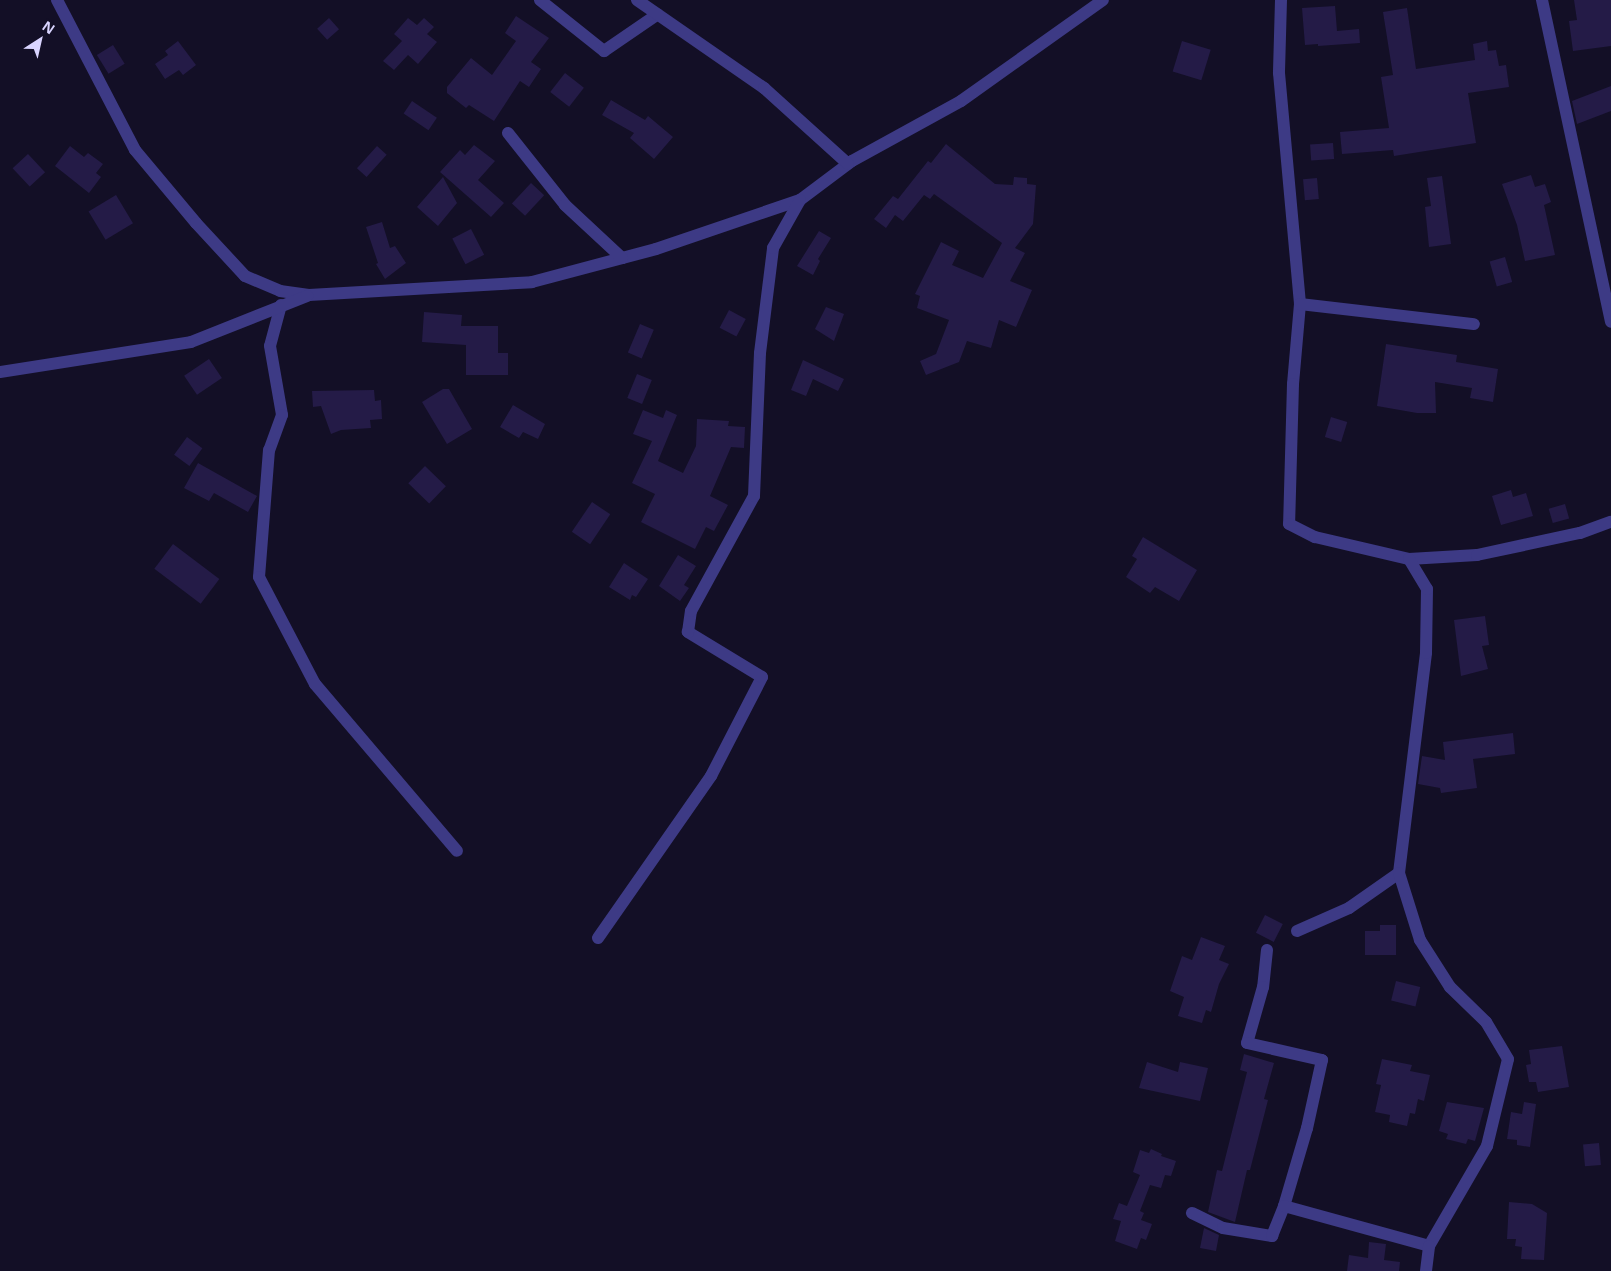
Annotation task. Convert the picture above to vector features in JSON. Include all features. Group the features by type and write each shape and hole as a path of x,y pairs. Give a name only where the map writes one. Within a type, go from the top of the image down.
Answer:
{"street":[{"path":"57,0 135,150 196,223 245,276 280,291 309,295 532,282 656,249 800,200 848,164 961,101 1103,0"},
{"path":"540,0 604,51 658,14"},
{"path":"638,0 764,88 848,164"},
{"path":"1281,0 1279,73 1300,304 1293,384 1289,524 1315,537 1408,559 1477,555 1580,533 1611,522"},
{"path":"1542,0 1610,316"},
{"path":"508,133 565,205 622,258"},
{"path":"598,938 711,776 762,677 688,632 691,612 754,496 760,353 773,248 800,200"},
{"path":"0,372 191,342 309,295"},
{"path":"1300,304 1474,324"},
{"path":"281,305 270,346 282,414 269,450 259,577 315,684 457,851"},
{"path":"1408,559 1427,589 1426,653 1399,873 1420,940 1450,987 1486,1022 1508,1060 1487,1146 1429,1246 1426,1271"},
{"path":"1297,931 1349,908 1399,873"},
{"path":"1192,1213 1223,1228 1272,1236 1284,1206 1307,1128 1322,1060 1247,1043 1263,987 1267,950"},
{"path":"1284,1206 1429,1246"}],"building":[{"path":"1574,0 1611,0 1611,46 1573,51 1569,21 1577,20"},
{"path":"1335,6 1337,31 1359,29 1360,43 1305,45 1302,8"},
{"path":"1407,8 1416,69 1475,60 1473,44 1487,41 1488,51 1496,50 1499,66 1506,65 1509,87 1468,93 1476,143 1394,156 1393,150 1342,154 1340,132 1389,128 1381,77 1393,75 1383,12"},
{"path":"516,16 549,38 531,62 541,69 529,87 520,81 494,121 469,105 466,108 447,93 447,87 471,58 492,75 516,41 505,33"},
{"path":"329,18 339,29 327,40 317,29"},
{"path":"408,18 417,25 424,18 434,27 427,34 437,42 418,64 408,55 394,70 383,61 402,41 394,34"},
{"path":"178,41 196,65 183,75 179,70 165,79 155,64 168,55 165,51"},
{"path":"1182,41 1211,50 1201,80 1173,72"},
{"path":"113,45 125,64 109,74 97,55"},
{"path":"565,73 584,88 569,107 550,92"},
{"path":"1611,86 1611,111 1577,124 1572,101"},
{"path":"611,100 645,120 648,116 673,137 654,159 630,138 634,133 602,115"},
{"path":"412,101 437,118 428,130 404,113"},
{"path":"1333,143 1334,159 1311,161 1310,145"},
{"path":"946,144 995,184 1013,185 1014,177 1027,178 1027,184 1036,185 1033,224 1015,248 1025,253 1010,281 1032,290 1016,327 999,320 991,348 967,341 959,362 926,375 920,361 936,354 949,320 917,308 920,296 915,294 941,242 959,251 952,265 983,278 1002,243 934,194 930,199 924,195 903,221 895,215 886,228 874,219 893,196 898,199 928,161 931,163"},
{"path":"474,145 495,161 478,180 504,203 491,217 440,172 460,150 465,155"},
{"path":"70,146 84,157 88,153 103,164 96,173 101,177 89,193 55,166"},
{"path":"377,146 387,155 367,177 357,168"},
{"path":"28,154 45,172 30,187 13,168"},
{"path":"1531,175 1535,187 1545,184 1551,202 1544,205 1555,255 1525,261 1517,225 1502,184"},
{"path":"1442,176 1451,244 1429,247 1425,207 1431,206 1427,178"},
{"path":"443,177 457,203 438,226 417,207"},
{"path":"1317,178 1319,199 1305,200 1303,179"},
{"path":"531,183 544,195 525,216 512,203"},
{"path":"116,195 133,223 106,240 89,211"},
{"path":"382,222 390,248 395,246 406,263 385,279 376,264 378,263 366,227"},
{"path":"471,229 484,255 465,264 452,239"},
{"path":"819,231 831,238 818,259 820,261 813,275 797,266"},
{"path":"1505,257 1512,282 1497,286 1490,261"},
{"path":"826,307 844,314 834,341 815,329"},
{"path":"729,310 746,319 736,337 720,328"},
{"path":"424,312 462,315 461,326 498,326 498,353 508,353 508,375 466,375 466,345 422,342"},
{"path":"640,324 654,330 642,358 628,353"},
{"path":"1386,344 1457,355 1456,362 1498,369 1493,402 1470,398 1472,388 1435,382 1436,413 1417,413 1377,406"},
{"path":"209,359 222,378 197,395 184,376"},
{"path":"803,360 844,379 838,391 813,379 806,396 791,390"},
{"path":"637,374 652,380 642,404 627,398"},
{"path":"443,389 449,389 472,429 447,444 422,402"},
{"path":"374,390 375,401 381,400 382,419 370,420 371,428 341,430 331,434 321,406 313,407 312,391"},
{"path":"513,405 545,424 538,439 523,432 519,438 500,427"},
{"path":"643,410 663,418 666,410 677,415 658,461 683,473 696,446 697,419 729,421 728,426 745,427 744,448 731,447 710,496 728,505 714,531 706,527 695,549 641,522 655,494 632,483 652,441 633,434"},
{"path":"1331,417 1347,422 1341,442 1325,437"},
{"path":"187,437 202,448 189,466 174,455"},
{"path":"198,463 257,496 248,512 214,493 209,501 184,488"},
{"path":"425,466 446,486 429,503 408,483"},
{"path":"1511,490 1513,497 1526,493 1533,516 1501,525 1492,496"},
{"path":"592,502 610,514 590,544 572,532"},
{"path":"1565,504 1569,518 1553,523 1549,509"},
{"path":"1143,537 1197,570 1179,601 1155,587 1150,593 1126,577 1137,559 1132,556"},
{"path":"173,544 219,579 201,604 154,569"},
{"path":"678,555 696,566 684,585 689,588 680,601 659,586"},
{"path":"624,563 648,579 636,597 632,595 630,600 609,587"},
{"path":"1485,616 1489,645 1482,646 1488,669 1461,676 1454,620"},
{"path":"1513,733 1515,754 1473,759 1477,788 1441,793 1440,788 1418,784 1422,756 1445,760 1443,742"},
{"path":"1265,915 1283,924 1274,942 1256,933"},
{"path":"1380,925 1396,925 1396,955 1365,955 1365,931 1380,931"},
{"path":"1201,937 1225,946 1219,960 1229,964 1219,984 1211,1012 1206,1010 1202,1023 1178,1016 1184,997 1170,991 1182,956 1192,960"},
{"path":"1396,981 1420,987 1415,1006 1391,1000"},
{"path":"1562,1046 1569,1087 1538,1092 1536,1082 1529,1082 1526,1065 1531,1064 1529,1050"},
{"path":"1244,1054 1274,1063 1264,1099 1268,1100 1250,1170 1247,1170 1235,1222 1208,1212 1217,1170 1222,1171 1247,1072 1240,1070"},
{"path":"1382,1059 1412,1065 1410,1071 1430,1075 1424,1101 1418,1099 1415,1114 1410,1113 1407,1126 1389,1122 1390,1115 1375,1112 1381,1085 1376,1084"},
{"path":"1147,1062 1178,1072 1180,1062 1208,1068 1200,1101 1139,1088"},
{"path":"1447,1102 1484,1108 1475,1141 1468,1139 1466,1144 1446,1139 1448,1134 1439,1131"},
{"path":"1524,1102 1536,1104 1530,1147 1517,1145 1517,1140 1507,1139 1511,1112 1522,1114"},
{"path":"1599,1143 1601,1165 1585,1166 1583,1144"},
{"path":"1151,1149 1162,1154 1161,1156 1176,1161 1171,1176 1165,1175 1161,1188 1150,1185 1140,1211 1144,1213 1141,1220 1152,1224 1146,1240 1141,1238 1137,1249 1115,1241 1121,1221 1113,1219 1119,1203 1127,1206 1140,1175 1133,1172 1140,1150 1149,1153"},
{"path":"1509,1202 1532,1204 1547,1213 1544,1260 1521,1259 1522,1247 1515,1246 1516,1239 1507,1239"},
{"path":"1204,1228 1219,1235 1216,1251 1200,1248"},
{"path":"1369,1242 1386,1244 1384,1260 1400,1262 1399,1271 1347,1271 1349,1255 1368,1258"}]}
